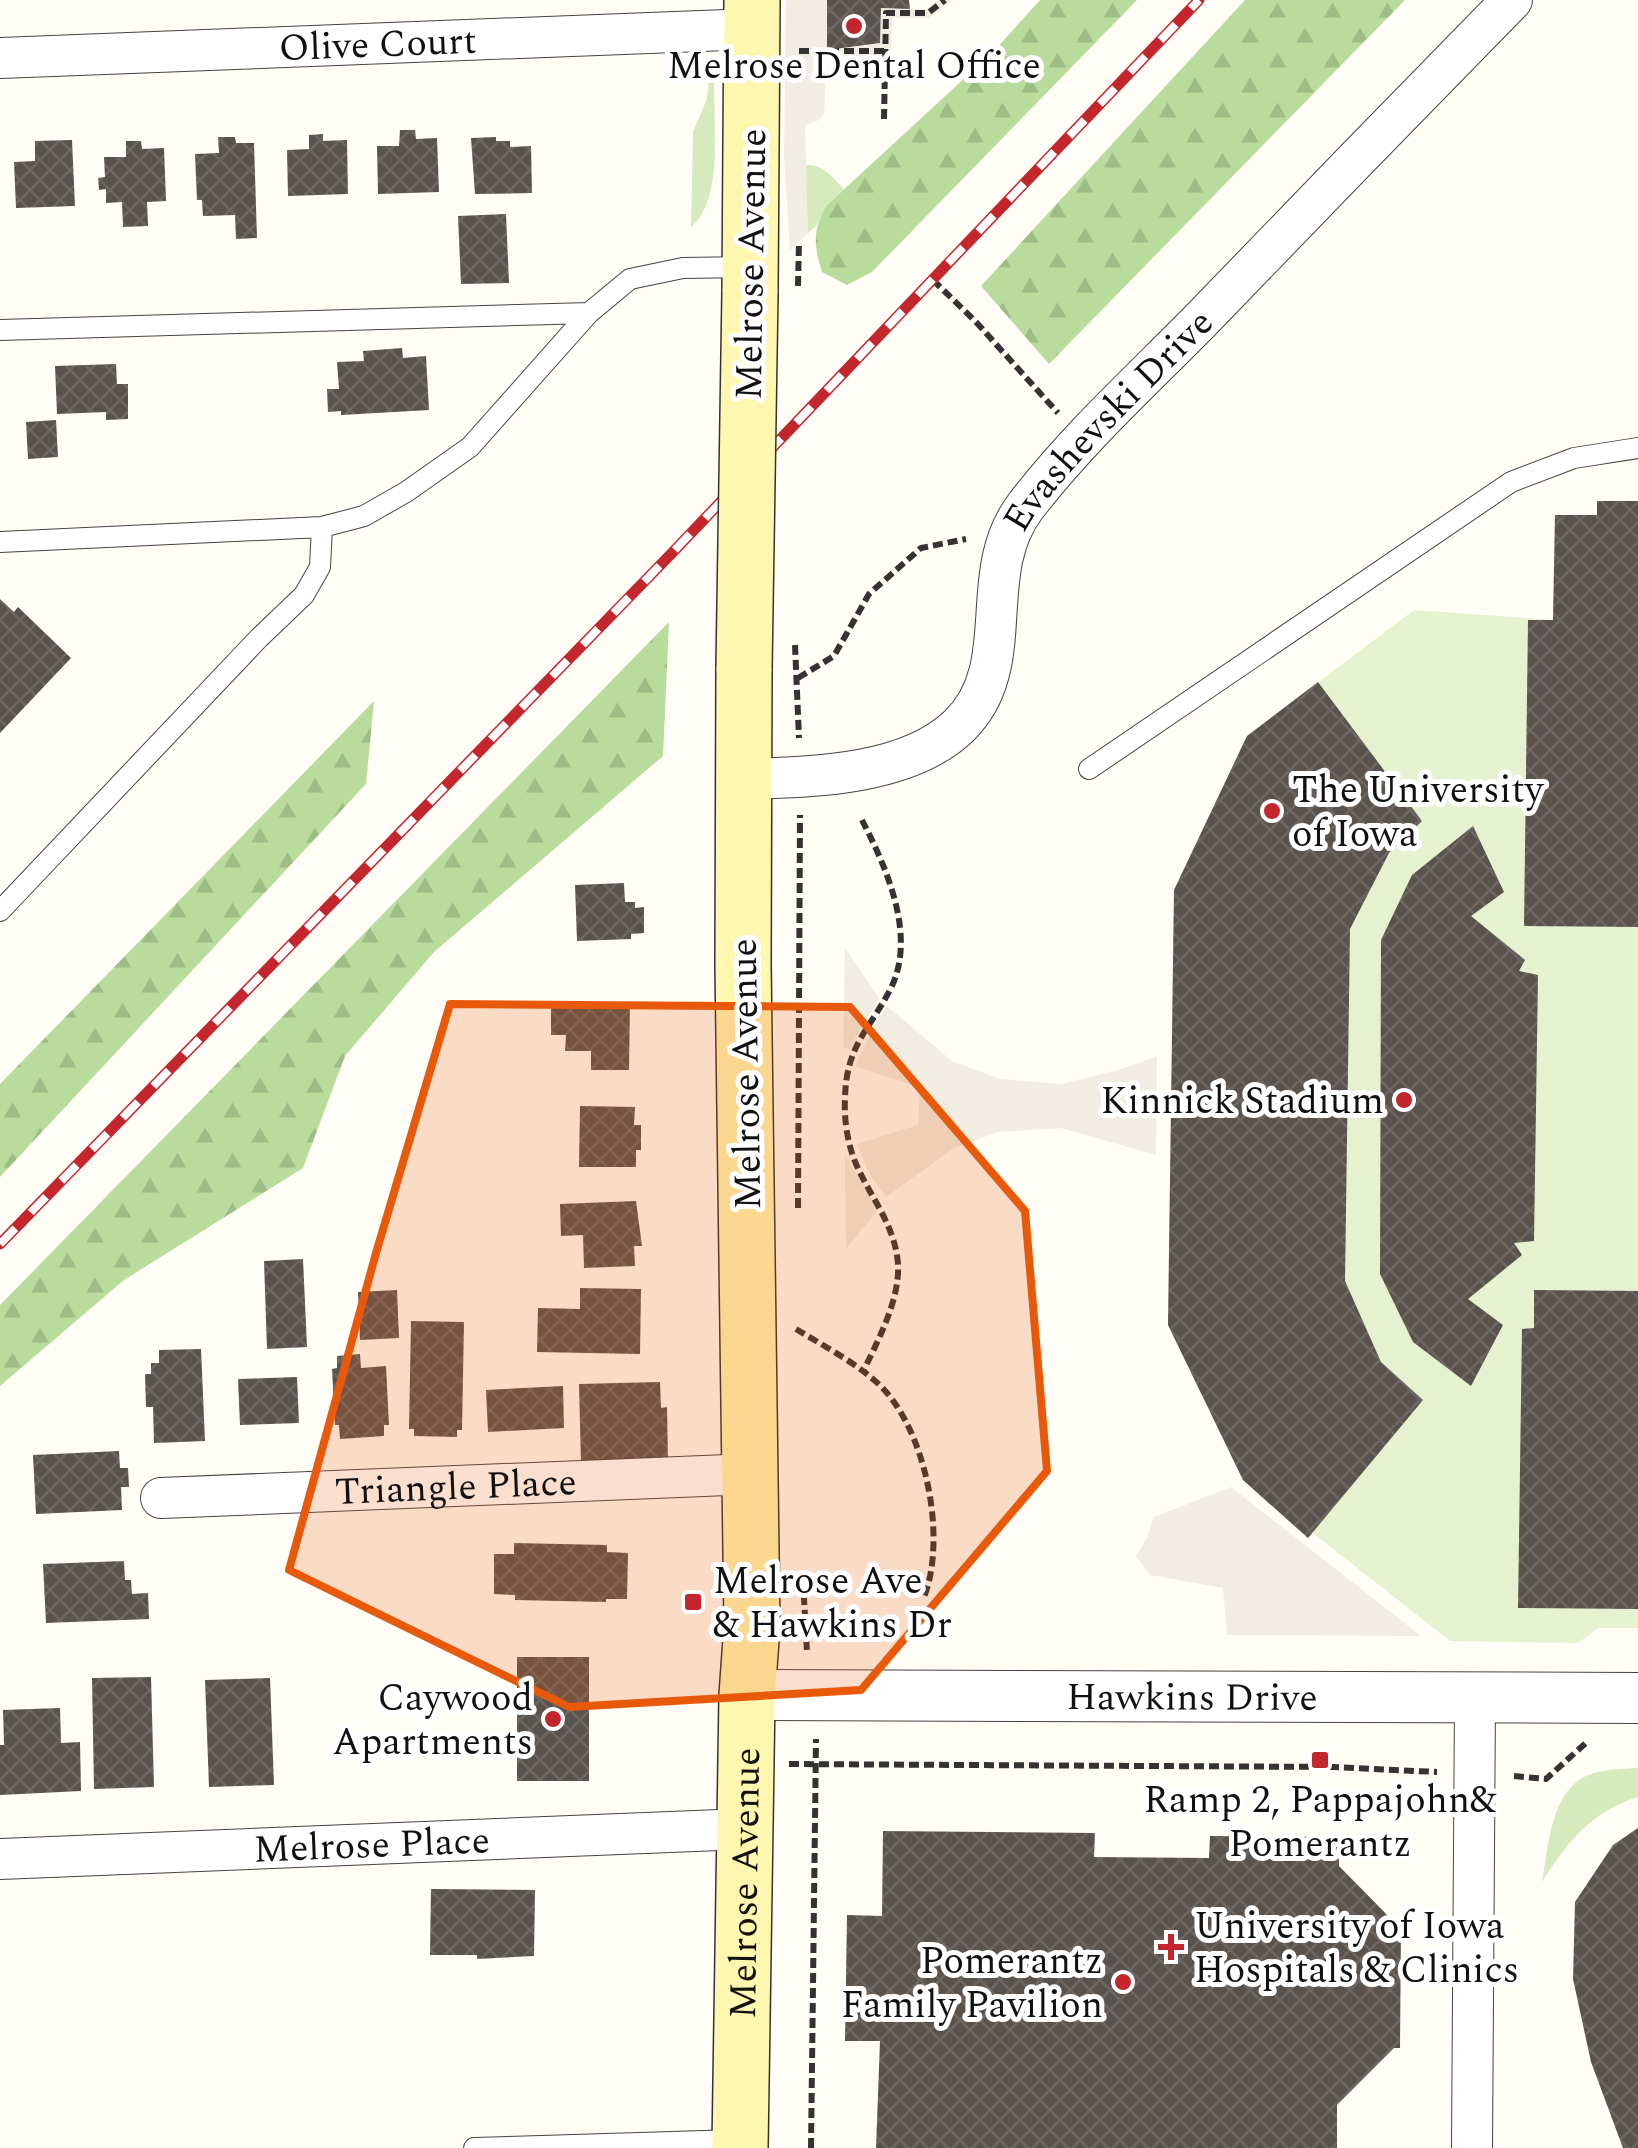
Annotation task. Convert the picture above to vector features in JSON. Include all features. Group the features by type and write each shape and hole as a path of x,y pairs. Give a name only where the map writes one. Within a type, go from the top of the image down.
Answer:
{"main road":[{"name":"Melrose Avenue","path":"740,2144 747,1695 752,1626 743,962 744,668 750,279 768,27"}],"street":[{"name":"Evashevski Drive","path":"744,779 830,776 877,767 926,747 959,726 980,698 993,668 998,573 1007,538 1022,511 1093,430 1512,0"},
{"name":"Olive Court","path":"0,58 768,27"},
{"name":"Triangle Place","path":"162,1498 752,1474"},
{"name":"Hawkins Drive","path":"747,1695 1638,1698"},
{"path":"1472,2148 1475,1699"},
{"name":"Melrose Place","path":"0,1859 745,1828"}],"lane":[{"path":"0,542 322,527 364,516 470,447 589,314 630,279 683,268 750,279"},
{"path":"0,330 589,314"},
{"path":"1089,769 1511,482 1574,458 1638,448"},
{"path":"0,911 245,652 304,595 320,567 322,527"},
{"path":"474,2148 740,2144"}],"path":[{"path":"884,119 886,13 928,13 945,0"},
{"path":"768,27 884,51"},
{"path":"933,280 1062,418"},
{"path":"798,678 834,656 869,594 921,548 966,539"},
{"path":"794,633 800,777 798,1212"},
{"path":"862,820 884,864 896,909 900,952 893,984 858,1038 848,1064 844,1096 845,1124 853,1158 888,1222 898,1265 893,1301 863,1372"},
{"path":"796,1346 796,1328 877,1382 911,1429 933,1512 929,1584 924,1597"},
{"path":"802,1564 818,1764 811,2148"},
{"path":"818,1764 1333,1767 1546,1779 1590,1740"}],"highlighted area":[{"path":"450,1004 850,1007 1025,1211 1047,1471 861,1690 569,1707 289,1570 376,1253"}],"green space":[{"path":"1040,0 1137,0 872,272 847,285 822,272 816,238 827,205 994,51"},
{"path":"1245,0 1405,0 1049,364 981,286"},
{"path":"711,62 713,178 702,214 691,227 693,132 707,99"},
{"path":"805,165 823,169 844,189 827,205 808,233"},
{"name":"Kinnick Stadium","path":"1597,501 1638,501 1638,1628 1598,1628 1578,1643 1450,1641 1313,1533 1308,1538 1243,1480 1168,1325 1174,890 1247,736 1414,610 1553,620 1555,515 1597,515"},
{"path":"669,622 663,756 434,952 345,1056 303,1168 124,1280 0,1386 0,1305"},
{"path":"374,701 366,784 0,1177 0,1084"},
{"path":"1638,1768 1638,1797 1607,1811 1582,1830 1542,1882 1552,1825 1571,1787 1595,1773"}],"shaded area":[{"path":"786,0 827,0 827,50 880,43 881,8 927,9 938,0 953,0 929,18 892,18 891,56 827,56 824,114 805,125 808,233 790,250 784,156"},
{"path":"845,948 879,998 849,1049 843,1047"},
{"path":"887,1006 952,1061 1000,1079 1062,1084 1157,1056 1156,1155 1061,1128 998,1132 954,1148 886,1197 868,1172 857,1144 918,1125 920,1088 855,1066"},
{"path":"845,1155 878,1210 846,1249 845,1184"},
{"path":"1231,1487 1421,1636 1227,1635 1223,1588 1150,1575 1136,1556 1154,1517"}],"building":[{"name":"Melrose Dental Office","path":"827,0 909,0 910,9 881,8 880,43 827,50"},
{"path":"400,130 415,130 416,139 437,138 439,192 378,194 377,146 399,146"},
{"path":"323,134 323,141 347,140 348,194 288,196 287,150 309,149 309,135"},
{"path":"218,137 254,143 257,238 236,239 235,215 203,216 202,200 197,200 195,154 219,153"},
{"path":"496,137 496,141 510,141 510,147 531,146 532,193 475,194 471,138"},
{"path":"72,140 75,206 16,208 14,162 35,161 35,141"},
{"path":"126,141 141,141 142,149 164,148 166,201 147,202 148,226 123,227 122,202 106,203 106,189 99,190 98,178 105,177 104,157 126,157"},
{"path":"506,214 509,283 461,284 458,216"},
{"path":"402,348 403,358 426,356 429,410 341,415 341,411 328,412 327,389 339,389 337,362 364,361 363,351"},
{"path":"116,364 117,384 128,384 128,419 106,420 106,412 57,414 55,366"},
{"path":"56,420 58,457 28,459 26,422"},
{"path":"1597,501 1638,501 1638,927 1524,926 1528,620 1553,620 1555,515 1597,515"},
{"path":"0,599 14,612 18,607 71,658 0,733"},
{"path":"1318,682 1422,821 1389,853 1350,929 1345,1281 1381,1362 1423,1400 1308,1538 1243,1480 1168,1325 1174,890 1247,736"},
{"path":"1473,826 1504,892 1471,916 1525,960 1519,971 1538,975 1534,1241 1514,1243 1522,1255 1468,1299 1503,1325 1471,1386 1413,1342 1380,1274 1381,940 1412,875"},
{"path":"624,883 625,902 635,902 635,908 644,907 644,933 631,934 631,939 577,941 575,885"},
{"path":"551,1002 630,1002 629,1070 591,1070 591,1051 565,1051 566,1035 551,1035"},
{"path":"580,1106 635,1107 634,1125 641,1125 636,1167 579,1167"},
{"path":"636,1201 642,1246 634,1246 635,1266 584,1268 583,1235 561,1236 560,1204"},
{"path":"303,1259 307,1347 267,1349 264,1261"},
{"path":"580,1288 641,1289 640,1354 537,1352 538,1308 580,1309"},
{"path":"397,1290 399,1338 360,1340 358,1292"},
{"path":"1534,1290 1638,1291 1638,1609 1518,1608 1522,1329 1534,1328"},
{"path":"411,1321 464,1322 462,1430 457,1430 457,1437 414,1436 414,1429 409,1429"},
{"path":"201,1349 205,1441 154,1443 153,1407 146,1407 145,1374 151,1374 151,1363 159,1363 159,1350"},
{"path":"360,1354 361,1368 386,1366 389,1425 384,1425 384,1436 340,1439 339,1425 335,1425 332,1369 337,1368 337,1356"},
{"path":"297,1377 299,1423 240,1425 238,1379"},
{"path":"660,1382 661,1408 667,1407 668,1462 581,1464 579,1384"},
{"path":"563,1386 564,1428 488,1432 486,1390"},
{"path":"119,1451 120,1468 128,1468 129,1487 121,1487 122,1510 36,1514 33,1455"},
{"path":"514,1543 607,1545 607,1552 628,1553 627,1599 515,1600 515,1595 494,1594 494,1554 514,1554"},
{"path":"124,1561 125,1580 131,1580 132,1594 148,1593 149,1619 46,1623 43,1564"},
{"name":"Caywood Apartments","path":"517,1657 589,1657 589,1781 517,1781"},
{"path":"151,1677 154,1787 94,1789 92,1678"},
{"path":"270,1678 274,1785 209,1787 205,1680"},
{"path":"60,1708 61,1743 80,1742 81,1791 0,1795 3,1710"},
{"path":"1638,1828 1638,2148 1623,2148 1591,2062 1573,1979 1575,1902 1613,1845"},
{"name":"Pomerantz Family Pavilion","path":"883,1831 1095,1833 1094,1857 1209,1858 1210,1836 1339,1837 1339,1866 1396,1924 1401,1924 1400,2048 1394,2048 1337,2105 1337,2148 876,2148 880,2041 845,2041 847,1915 882,1916"},
{"path":"431,1889 535,1890 534,1956 477,1959 477,1955 430,1955"}],"railway":[{"path":"0,1244 672,553 1199,0"}],"place":[{"name":"Melrose Dental Office","path":"854,26"},
{"name":"The University of Iowa","path":"1272,811"},
{"name":"Kinnick Stadium","path":"1404,1100"},
{"name":"Melrose Ave & Hawkins Dr","path":"693,1602"},
{"name":"Caywood Apartments","path":"553,1719"},
{"name":"Ramp 2, Pappajohn& Pomerantz","path":"1320,1760"},
{"name":"University of Iowa Hospitals & Clinics","path":"1171,1947"},
{"name":"Pomerantz Family Pavilion","path":"1123,1982"}]}
